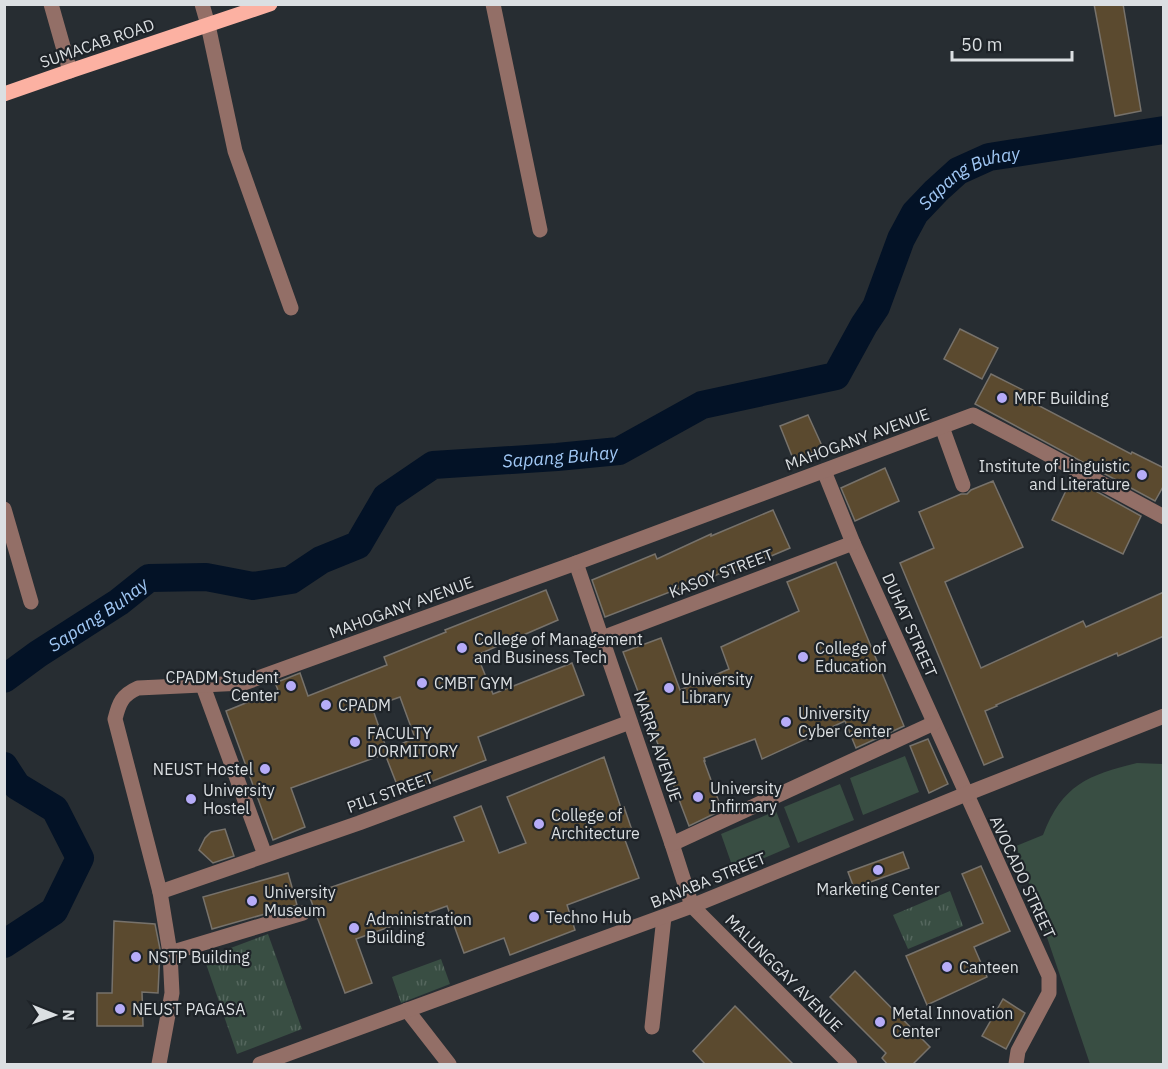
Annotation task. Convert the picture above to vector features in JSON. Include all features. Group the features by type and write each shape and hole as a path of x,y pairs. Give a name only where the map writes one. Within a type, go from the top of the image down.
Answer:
{"main road":[{"name":"SUMACAB ROAD","path":"4,94 270,4"}],"street":[{"path":"51,4 70,71"},
{"path":"202,4 235,151 291,308"},
{"path":"494,4 540,230"},
{"name":"MAHOGANY AVENUE","path":"159,1065 172,993 170,953 160,891 115,719 118,706 126,693 138,688 244,683 576,563 973,415 1164,518"},
{"path":"942,427 963,485"},
{"name":"DUHAT STREET","path":"824,471 853,543 966,794"},
{"path":"4,509 31,602"},
{"name":"KASOY STREET","path":"602,638 853,543"},
{"name":"NARRA AVENUE","path":"576,563 692,906"},
{"path":"203,686 265,855"},
{"name":"BANABA STREET","path":"260,1065 664,917 1164,716"},
{"name":"PILI STREET","path":"160,891 359,823 630,722"},
{"path":"672,843 934,723"},
{"name":"AVOCADO STREET","path":"966,794 1049,976 1048,993 1018,1051 1016,1065"},
{"name":"MALUNGGAY AVENUE","path":"692,906 850,1065"},
{"path":"170,953 303,913"},
{"path":"652,1027 664,917"},
{"path":"407,1010 449,1065"}],"green space":[{"path":"905,756 919,792 863,815 850,778"},
{"path":"1137,763 1163,764 1163,1064 1090,1064 1016,846 1043,835 1059,804 1079,785 1104,772"},
{"path":"840,784 854,820 798,843 784,807"},
{"path":"776,811 790,847 734,871 721,834"},
{"path":"950,891 963,926 908,949 893,915"},
{"path":"268,934 302,1029 237,1054 204,958"},
{"path":"441,959 450,984 401,1003 392,977"}],"building":[{"path":"1094,4 1123,4 1141,111 1115,116"},
{"path":"960,329 998,348 982,379 944,359"},
{"path":"991,374 1029,393 1026,399 1131,454 1132,452 1164,468 1164,485 1155,501 975,404"},
{"path":"808,415 823,448 794,461 780,426"},
{"path":"885,468 899,501 855,521 841,488"},
{"path":"1072,478 1141,516 1123,554 1052,520"},
{"path":"993,481 1023,547 945,582 981,668 1083,621 1086,627 1164,592 1164,636 1118,656 1117,653 985,711 1003,757 984,765 900,563 934,548 919,512 961,494 967,494"},
{"path":"773,510 790,548 731,573 730,569 680,591 680,588 605,617 592,580 655,554 657,559 711,534 711,536"},
{"path":"836,562 904,726 856,748 845,721 762,759 755,739 704,758 722,810 689,826 623,652 661,638 680,690 729,669 721,647 799,611 787,582"},
{"path":"546,590 558,620 477,655 493,694 572,663 584,695 478,737 486,760 420,786 419,783 399,790 385,754 291,788 305,827 273,840 226,711 278,690 275,683 300,673 308,696 387,665 384,657 446,632 445,630","holes":["400,697 415,738 387,750 372,707"]},
{"path":"928,739 948,784 929,793 910,746"},
{"path":"604,757 621,808 624,807 634,836 625,840 639,878 567,905 575,930 510,955 504,938 464,953 447,906 356,939 372,983 345,993 309,895 464,841 454,817 481,806 499,853 526,843 507,797"},
{"path":"225,829 234,856 213,863 199,850 211,832"},
{"name":"Marketing Center","path":"903,852 909,868 854,888 848,872"},
{"name":"Canteen","path":"981,866 1010,931 974,947 987,977 927,1005 906,956 983,923 962,874"},
{"path":"288,873 297,905 212,929 203,897"},
{"name":"NSTP Building","path":"114,921 155,924 160,949 158,993 142,992 143,1026 97,1026 97,993 112,993"},
{"name":"Metal Innovation Center","path":"855,971 930,1047 912,1065 888,1065 882,1058 886,1053 830,997"},
{"path":"1003,999 1025,1013 1006,1049 982,1036"},
{"path":"735,1006 794,1065 706,1065 693,1051"}],"waterway":[{"name":"Sapang Buhay","path":"4,679 38,654 119,602 149,578 206,577 253,586 291,580 321,560 358,545 386,497 433,465 619,451 702,405 836,376 876,307 901,239 915,213 958,171 989,157 1164,130"},
{"name":"Sapang Buhay","path":"4,766 17,786 55,809 80,858 54,911 4,944"}],"place":[{"name":"MRF Building","path":"1002,398"},
{"name":"Institute of Linguistic and Literature","path":"1142,475"},
{"name":"College of Management and Business Tech","path":"462,648"},
{"name":"College of Education","path":"803,657"},
{"name":"CMBT GYM","path":"422,683"},
{"name":"CPADM Student Center","path":"291,686"},
{"name":"University Library","path":"669,688"},
{"name":"CPADM","path":"326,705"},
{"name":"University Cyber Center","path":"786,722"},
{"name":"FACULTY DORMITORY","path":"355,742"},
{"name":"NEUST Hostel","path":"265,769"},
{"name":"University Infirmary","path":"698,797"},
{"name":"University Hostel","path":"191,799"},
{"name":"College of Architecture","path":"539,824"},
{"name":"Marketing Center","path":"878,870"},
{"name":"University Museum","path":"252,901"},
{"name":"Techno Hub","path":"534,917"},
{"name":"Administration Building","path":"354,928"},
{"name":"NSTP Building","path":"136,957"},
{"name":"Canteen","path":"947,967"},
{"name":"NEUST PAGASA","path":"120,1009"},
{"name":"Metal Innovation Center","path":"880,1022"}]}
